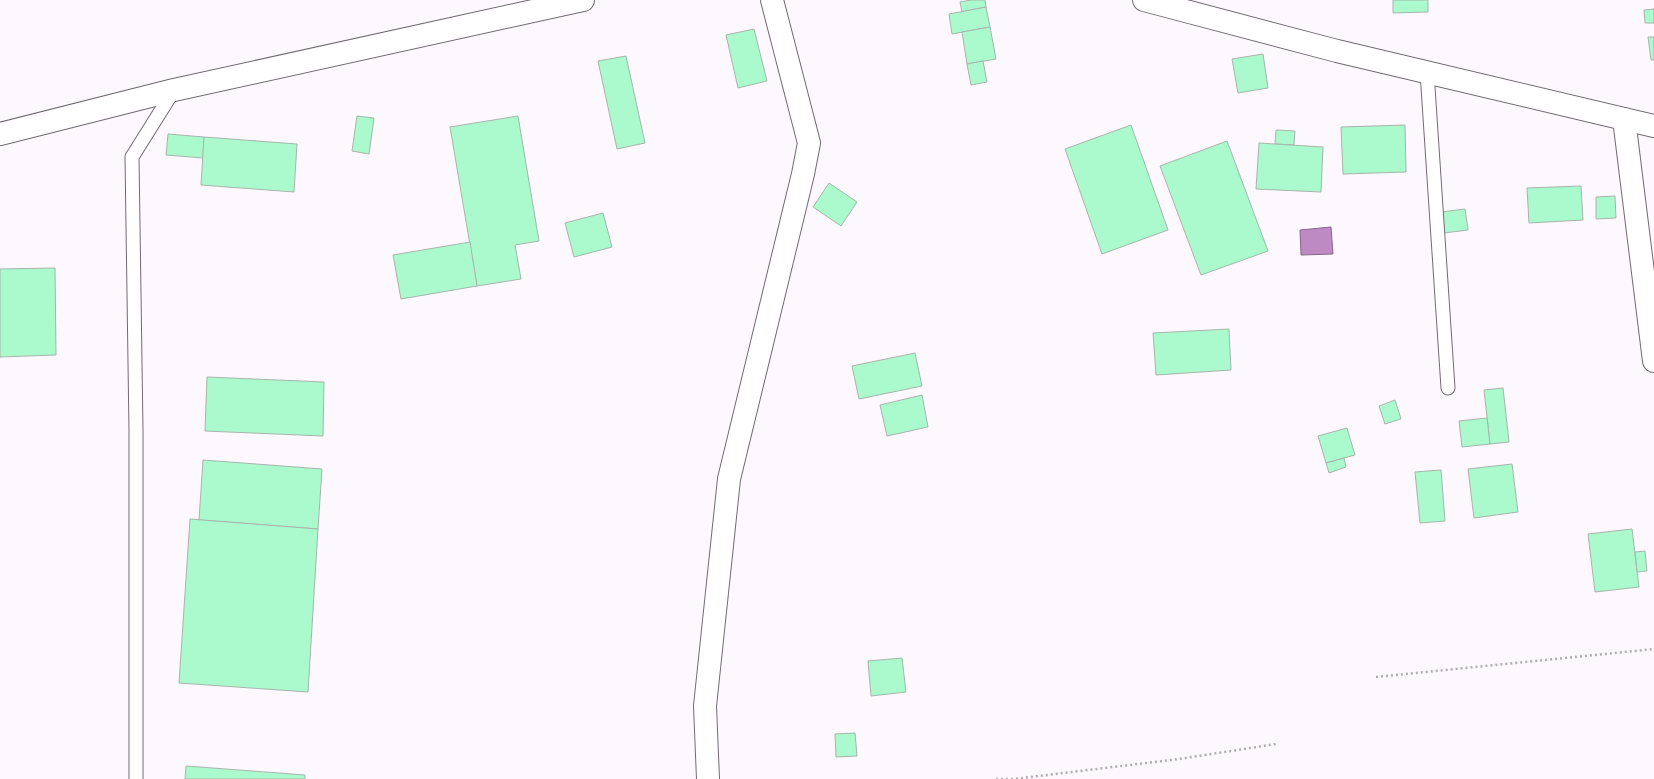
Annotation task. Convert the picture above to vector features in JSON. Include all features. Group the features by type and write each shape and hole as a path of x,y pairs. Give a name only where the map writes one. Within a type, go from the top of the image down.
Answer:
{"street":[{"path":"0,134 174,90 584,0"},
{"path":"708,779 705,706 729,479 803,174 809,143 772,0"},
{"path":"1144,0 1337,51 1654,126"},
{"path":"1624,119 1654,361"}],"lane":[{"path":"1427,72 1448,388"},
{"path":"136,779 136,431 132,157 174,90"}],"path":[{"path":"1376,677 1654,649"},
{"path":"996,779 1014,779 1179,759 1276,744"}],"shaded area":[{"path":"1331,227 1333,254 1301,255 1300,230"}],"building":[{"path":"985,0 986,7 962,12 960,2"},
{"path":"1393,0 1428,0 1428,12 1393,13"},
{"path":"986,7 990,27 952,34 949,14"},
{"path":"1654,9 1654,23 1645,23 1644,10"},
{"path":"990,27 996,59 967,64 962,32"},
{"path":"754,29 767,81 738,88 726,35"},
{"path":"1648,37 1654,37 1654,60 1651,60"},
{"path":"1263,54 1268,88 1238,93 1232,59"},
{"path":"626,56 645,143 617,149 598,61"},
{"path":"983,61 987,82 971,85 967,64"},
{"path":"357,116 374,118 369,154 352,151"},
{"path":"518,116 539,241 515,245 521,279 477,286 450,127"},
{"path":"1131,125 1168,230 1102,254 1065,149"},
{"path":"1405,125 1406,172 1343,174 1341,127"},
{"path":"1276,130 1295,131 1294,145 1275,144"},
{"path":"168,134 204,137 203,158 166,155"},
{"path":"204,137 297,144 294,192 201,185"},
{"path":"1227,141 1268,251 1201,275 1160,166"},
{"path":"1259,143 1323,147 1321,192 1256,189"},
{"path":"829,183 857,202 841,226 813,207"},
{"path":"1581,186 1583,220 1529,223 1527,188"},
{"path":"1615,196 1616,218 1596,219 1596,197"},
{"path":"1465,209 1468,230 1444,233 1441,212"},
{"path":"603,213 612,247 574,257 565,223"},
{"path":"470,242 477,286 401,299 393,255"},
{"path":"55,268 56,355 0,357 0,269"},
{"path":"1229,329 1231,370 1156,375 1153,333"},
{"path":"915,353 922,386 859,399 852,366"},
{"path":"207,377 324,382 323,436 205,431"},
{"path":"1503,388 1509,442 1490,444 1484,390"},
{"path":"922,395 928,427 887,436 880,405"},
{"path":"1395,400 1401,419 1385,424 1379,406"},
{"path":"1487,418 1490,444 1462,447 1459,421"},
{"path":"1347,428 1355,455 1326,463 1318,436"},
{"path":"1344,458 1346,467 1329,473 1326,463"},
{"path":"203,460 322,469 318,529 199,520"},
{"path":"1512,464 1518,512 1474,518 1468,469"},
{"path":"1441,470 1445,521 1420,523 1415,472"},
{"path":"190,519 318,529 308,692 179,683"},
{"path":"1632,529 1639,587 1595,592 1588,534"},
{"path":"1645,551 1647,571 1637,572 1635,552"},
{"path":"902,658 906,692 871,696 868,661"},
{"path":"855,733 857,756 836,757 835,734"},
{"path":"186,766 305,775 305,779 185,779"}]}
